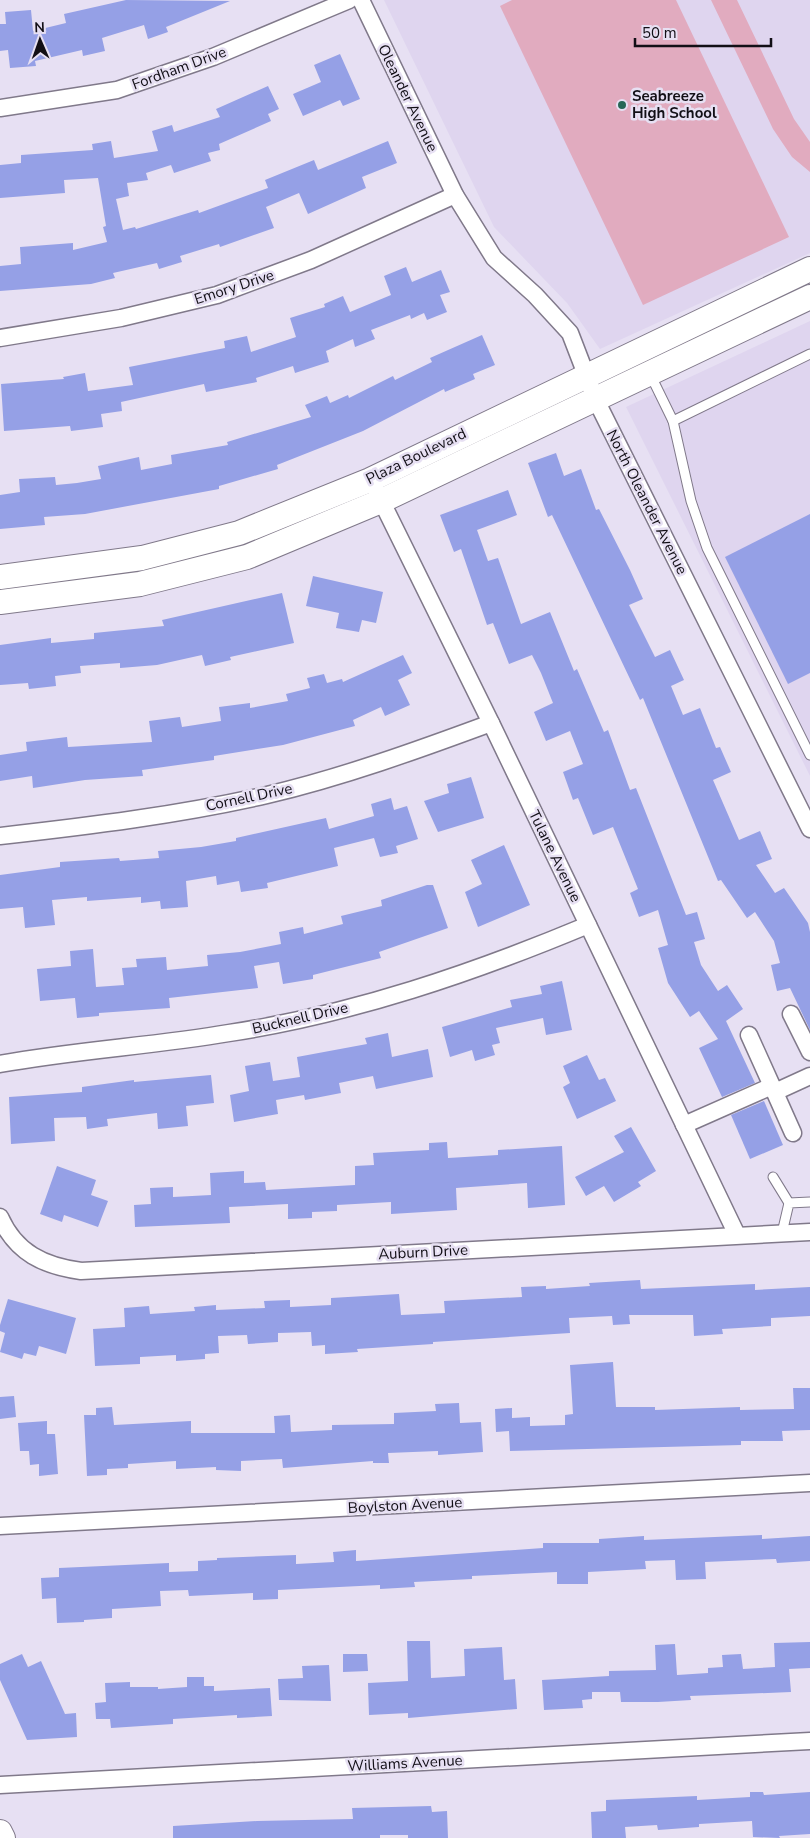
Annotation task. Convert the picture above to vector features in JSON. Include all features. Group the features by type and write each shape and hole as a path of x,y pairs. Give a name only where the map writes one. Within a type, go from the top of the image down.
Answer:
{"street":[{"name":"Fordham Drive","path":"0,108 117,90 213,57 350,0"},
{"name":"Oleander Avenue","path":"361,0 455,196"},
{"name":"Emory Drive","path":"0,338 121,318 217,295 312,260 455,196"},
{"name":"North Oleander Avenue","path":"455,196 494,258 535,295 570,333 587,373 595,398 810,829"},
{"name":"Plaza Boulevard","path":"0,576 142,558 239,533 370,480 587,373 810,269"},
{"name":"Plaza Boulevard","path":"0,602 140,584 247,557 381,501 810,296"},
{"name":"Tulane Avenue","path":"370,480 491,723 737,1235"},
{"name":"Cornell Drive","path":"0,836 130,821 267,795 402,756 491,723"},
{"name":"Bucknell Drive","path":"0,1064 230,1033 335,1011 477,970 588,925"},
{"path":"791,1014 810,1052"},
{"path":"749,1035 794,1133"},
{"path":"684,1125 810,1076"},
{"name":"Auburn Drive","path":"0,1217 5,1228 19,1246 38,1259 56,1268 81,1271 810,1232"},
{"name":"Boylston Avenue","path":"0,1526 810,1484"},
{"name":"Williams Avenue","path":"0,1785 810,1741"},
{"path":"0,1832 3,1838"}],"lane":[{"path":"673,421 810,354"},
{"path":"649,372 673,421 691,500 707,548 810,754"},
{"path":"773,1177 789,1203 782,1233"},
{"path":"789,1203 810,1202"}],"shaded area":[{"name":"Seabreeze High School","path":"384,0 810,0 810,253 600,349 567,303 494,227"},
{"path":"512,0 676,0 789,237 643,305 500,6"},
{"path":"711,0 737,0 794,119 810,142 810,172 792,157 773,129"},
{"path":"810,321 810,776 626,407"}],"building":[{"path":"126,0 230,1 166,27 168,32 148,39 144,25 102,38 105,51 83,56 82,50 35,61 36,66 10,68 8,50 0,51 0,24 6,24 5,12 31,10 33,31 66,23 64,14"},
{"path":"340,54 360,99 343,106 340,100 303,116 293,94 321,82 314,65"},
{"path":"268,86 279,109 268,114 271,121 219,144 220,150 208,153 211,161 174,173 171,165 146,173 148,180 127,183 129,196 116,199 123,230 135,227 136,229 198,210 199,213 268,188 265,180 314,160 318,170 388,141 397,163 362,177 366,188 308,214 299,193 266,207 274,228 220,247 219,244 180,256 182,262 159,269 157,263 113,273 115,278 91,284 0,291 0,266 21,264 20,247 73,243 73,250 107,242 103,227 106,226 98,178 64,180 65,193 0,198 0,165 21,163 21,155 93,150 92,144 111,141 114,158 158,151 152,131 172,125 174,132 220,117 216,109"},
{"path":"406,267 412,282 441,270 450,292 440,295 447,312 427,320 424,313 411,319 410,315 371,330 375,339 355,347 353,339 326,351 329,362 295,373 293,366 256,378 257,382 206,392 204,384 121,402 122,411 101,414 103,427 71,431 70,426 4,431 1,384 64,379 63,377 85,373 88,391 133,385 129,367 225,348 224,341 247,336 251,352 296,337 290,318 325,307 324,304 343,296 350,312 391,295 384,276"},
{"path":"482,335 495,365 473,374 475,379 445,392 444,389 363,431 277,465 278,469 219,486 219,489 85,514 44,517 45,525 0,529 0,495 20,492 19,479 55,477 56,485 101,479 98,466 139,457 141,470 172,464 171,455 228,445 227,442 311,417 305,405 327,396 330,403 348,395 349,398 393,376 395,380 432,362 430,358"},
{"path":"556,453 564,476 581,469 596,510 599,509 643,599 629,605 655,657 670,650 684,680 671,686 683,715 700,708 716,748 720,747 731,772 713,780 739,840 760,831 772,859 756,865 775,893 784,888 808,923 810,932 810,1030 790,988 777,991 771,965 780,963 774,941 755,912 747,918 721,880 718,881 643,698 640,700 552,515 548,517 528,463"},
{"path":"508,490 517,515 477,530 488,561 498,558 521,624 550,612 574,671 577,669 604,732 608,730 630,790 636,788 686,915 697,912 705,939 694,942 701,965 718,991 727,985 743,1009 726,1021 755,1083 722,1097 699,1048 718,1039 699,1011 690,1017 668,983 658,948 668,945 658,910 639,917 630,893 638,889 613,827 593,835 578,798 573,800 563,772 583,764 570,731 546,741 534,712 553,703 541,673 532,655 509,664 493,623 487,625 461,549 454,552 440,515"},
{"path":"810,514 810,673 788,684 725,557"},
{"path":"313,576 383,592 376,623 362,620 359,632 336,628 339,613 306,606"},
{"path":"282,593 294,643 230,657 231,660 205,666 202,655 157,665 120,668 120,663 80,666 81,673 55,676 56,686 29,689 28,683 0,685 0,645 51,638 51,643 94,639 94,633 164,626 162,620"},
{"path":"403,655 412,673 398,680 410,705 385,716 381,707 353,720 355,726 283,745 214,756 214,760 142,770 143,776 85,780 33,788 32,776 0,781 0,755 27,751 26,742 67,737 68,747 152,742 149,721 180,717 182,727 221,721 219,707 250,703 250,708 288,701 286,694 310,688 307,678 324,674 327,683 342,679 343,682"},
{"path":"471,777 484,818 438,832 424,801 449,793 447,784"},
{"path":"391,798 394,810 407,806 418,839 396,846 398,853 380,857 374,838 334,848 338,866 267,883 268,888 241,892 239,881 217,885 216,876 186,881 188,907 161,909 160,901 141,903 141,897 87,901 87,897 52,900 55,925 25,928 23,907 0,909 0,875 60,867 60,862 119,858 120,861 159,858 158,851 201,847 236,841 236,838 326,818 329,829 374,816 371,804"},
{"path":"504,845 530,905 478,927 465,892 482,884 471,860"},
{"path":"427,885 433,885 448,928 379,952 381,958 313,975 313,979 283,984 279,962 254,966 258,988 169,998 170,1008 99,1013 99,1016 77,1018 75,998 40,1001 37,969 71,966 70,951 93,949 96,987 124,985 122,968 137,967 136,959 166,957 167,970 208,966 207,955 240,952 281,944 279,932 303,927 304,934 343,924 341,916 382,906 381,900"},
{"path":"562,981 572,1030 546,1035 543,1018 496,1028 500,1043 492,1045 495,1055 475,1061 472,1050 450,1057 442,1027 512,1007 510,1000 542,994 540,986"},
{"path":"388,1033 392,1057 428,1049 433,1077 376,1089 373,1076 339,1083 341,1093 305,1100 304,1095 276,1100 278,1114 234,1122 230,1095 249,1091 245,1066 270,1062 273,1081 300,1077 297,1057 367,1044 365,1038"},
{"path":"587,1055 599,1080 605,1078 616,1101 577,1119 563,1087 570,1083 563,1066"},
{"path":"211,1075 214,1103 186,1106 188,1126 158,1129 157,1113 107,1119 108,1126 87,1129 86,1117 54,1118 55,1141 11,1144 9,1097 82,1092 82,1087 134,1080 134,1082"},
{"path":"764,1101 783,1145 750,1159 731,1115"},
{"path":"631,1127 656,1171 638,1182 641,1186 614,1202 604,1186 586,1196 575,1177 624,1152 614,1136"},
{"path":"447,1142 448,1158 498,1155 498,1150 562,1146 565,1205 528,1208 527,1183 456,1188 457,1210 391,1214 391,1202 337,1205 337,1211 312,1212 312,1218 288,1219 288,1204 229,1207 230,1223 135,1227 134,1205 151,1204 150,1188 173,1187 173,1197 211,1195 210,1173 244,1171 244,1183 265,1182 266,1190 355,1185 355,1166 374,1165 373,1153 429,1150 429,1143"},
{"path":"57,1166 96,1180 91,1195 108,1201 98,1227 64,1215 62,1222 40,1214"},
{"path":"640,1280 641,1289 755,1284 755,1290 810,1287 810,1316 771,1318 771,1326 722,1329 723,1334 694,1336 693,1315 629,1315 630,1324 613,1325 612,1316 569,1318 570,1333 433,1342 433,1344 357,1349 358,1352 325,1354 325,1345 312,1346 311,1332 278,1333 278,1342 248,1344 247,1335 218,1336 219,1353 205,1354 205,1359 176,1361 176,1355 140,1357 140,1364 95,1366 93,1329 125,1327 124,1308 149,1306 150,1314 195,1311 194,1307 216,1305 216,1310 265,1308 264,1301 290,1300 290,1307 331,1305 331,1298 399,1294 401,1315 445,1313 444,1301 522,1297 521,1287 546,1286 546,1289 590,1286 589,1283"},
{"path":"8,1299 76,1318 66,1354 39,1346 36,1356 24,1353 22,1359 0,1352 5,1333 0,1331 0,1325"},
{"path":"613,1362 616,1407 655,1407 655,1410 740,1407 740,1410 794,1409 793,1388 810,1388 810,1430 782,1431 783,1441 741,1441 741,1445 510,1451 509,1431 496,1432 495,1409 512,1408 512,1418 530,1417 530,1426 565,1425 565,1415 573,1414 570,1365"},
{"path":"14,1396 16,1417 0,1419 0,1397"},
{"path":"459,1403 460,1423 481,1422 483,1452 438,1455 438,1451 388,1453 389,1463 373,1463 373,1461 283,1468 282,1459 241,1461 241,1471 216,1470 216,1467 176,1469 176,1461 128,1464 128,1468 107,1469 107,1475 87,1476 84,1415 96,1415 96,1408 112,1407 114,1425 191,1421 191,1433 275,1433 274,1416 290,1415 291,1432 332,1430 332,1425 394,1424 394,1413 436,1411 435,1404"},
{"path":"47,1421 47,1434 55,1434 58,1474 39,1476 39,1464 30,1465 29,1451 20,1451 18,1423"},
{"path":"762,1535 762,1539 810,1536 810,1561 777,1563 776,1559 705,1562 706,1579 676,1580 675,1560 645,1561 646,1569 588,1572 588,1584 557,1584 557,1572 472,1576 472,1579 414,1582 415,1587 380,1589 380,1585 278,1590 278,1599 253,1600 253,1593 189,1596 188,1590 160,1591 161,1606 112,1609 112,1618 84,1620 84,1622 57,1623 56,1598 42,1599 41,1578 59,1577 59,1568 169,1563 169,1572 198,1571 198,1561 217,1560 217,1558 296,1555 296,1564 334,1562 333,1552 356,1550 356,1561 543,1548 543,1543 599,1543 599,1539 644,1536 644,1540"},
{"path":"407,1641 430,1641 431,1678 465,1676 464,1649 502,1647 504,1680 515,1679 517,1709 408,1718 408,1713 369,1715 368,1683 408,1681"},
{"path":"810,1642 810,1668 789,1669 791,1692 690,1696 691,1700 658,1702 621,1702 620,1692 592,1692 592,1699 582,1700 583,1708 544,1710 542,1680 609,1676 609,1671 656,1670 655,1645 675,1644 677,1675 708,1673 708,1668 723,1667 722,1655 741,1654 743,1669 775,1667 774,1643"},
{"path":"22,1654 28,1667 41,1661 65,1714 76,1713 77,1737 27,1740 0,1680 0,1664"},
{"path":"343,1654 367,1654 368,1671 343,1672"},
{"path":"329,1665 331,1701 279,1700 278,1679 303,1678 302,1666"},
{"path":"187,1677 204,1677 204,1686 214,1686 214,1691 270,1688 272,1716 237,1718 237,1715 173,1719 173,1724 111,1728 110,1719 96,1719 95,1703 106,1702 105,1683 130,1682 130,1687 158,1687 158,1689 187,1687"},
{"path":"750,1792 763,1792 764,1795 810,1792 810,1834 779,1836 780,1838 753,1837 752,1821 699,1824 699,1827 658,1830 657,1825 625,1827 626,1838 592,1838 591,1812 606,1811 606,1800 697,1796 697,1800 750,1797"},
{"path":"431,1806 432,1812 447,1811 448,1838 408,1838 408,1835 380,1835 380,1838 173,1838 173,1826 257,1821 353,1819 352,1808"}],"place":[{"name":"Seabreeze High School","path":"622,105"}]}
